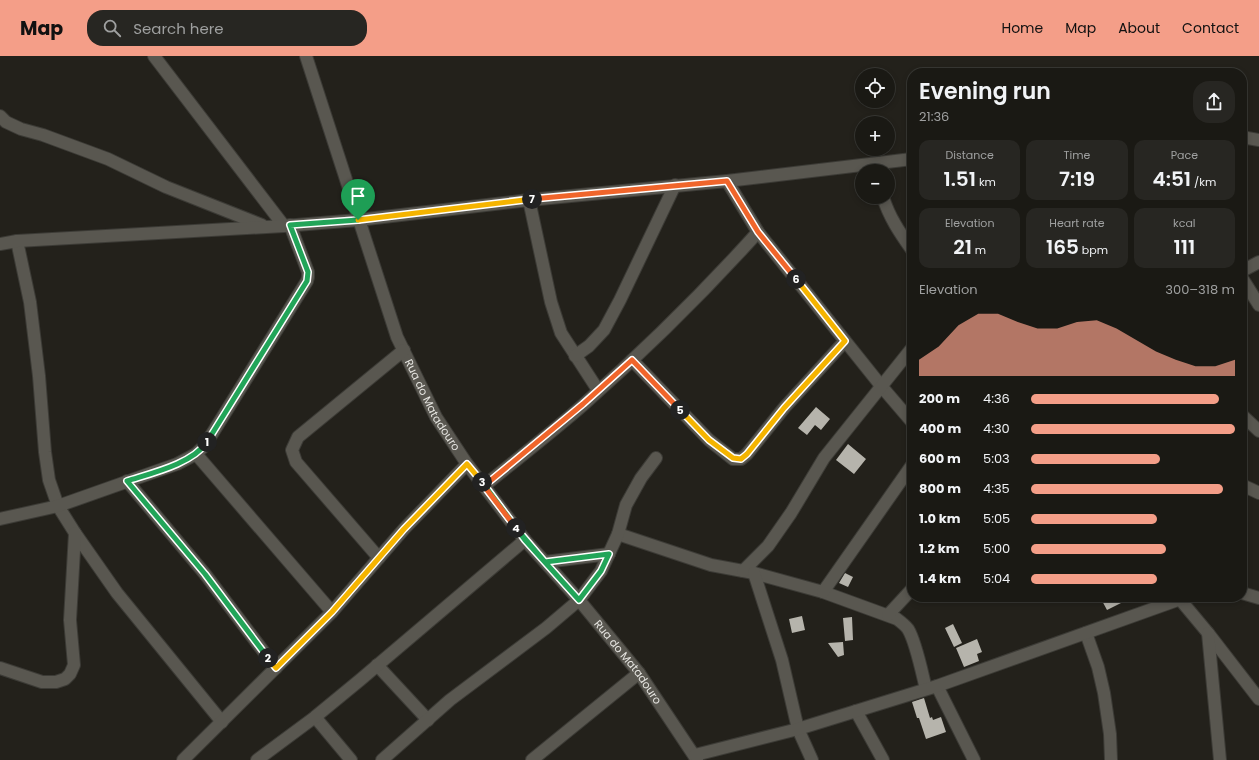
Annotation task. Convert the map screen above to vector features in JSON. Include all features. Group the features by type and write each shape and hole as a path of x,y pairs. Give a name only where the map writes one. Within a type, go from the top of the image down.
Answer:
{"street":[{"path":"0,519 58,506 177,464 196,454 208,440 307,281 308,272 287,226 154,56"},
{"name":"Rua do Matadouro","path":"306,56 397,337 436,417 467,464 525,540 579,600 638,673 696,758"},
{"path":"0,116 6,122 21,129 44,135 108,159 166,187 266,227"},
{"path":"1247,138 1259,140"},
{"path":"890,164 907,160"},
{"path":"0,244 287,226 358,220 528,200 855,169"},
{"path":"727,181 758,232 907,416"},
{"path":"575,356 589,346 604,330 675,185"},
{"path":"528,200 551,302 561,333 598,390"},
{"path":"885,204 892,220 907,242"},
{"path":"484,486 583,404 632,360 758,232"},
{"path":"17,242 30,302 49,480 58,506 117,593 222,722"},
{"path":"1247,268 1259,262"},
{"path":"1247,286 1259,305"},
{"path":"632,360 709,440 733,458 741,459 747,454 784,408 845,341"},
{"path":"379,558 296,462 292,450 298,437 404,350"},
{"path":"749,572 791,513 824,458 907,354"},
{"path":"1247,420 1259,431"},
{"path":"196,454 332,612"},
{"path":"382,760 450,700 546,628 579,600 601,571 618,534 626,505 641,478 656,458"},
{"path":"183,760 332,612 404,529 467,464"},
{"path":"823,592 907,472"},
{"path":"127,481 205,574 276,668"},
{"path":"1247,487 1259,493"},
{"path":"0,668 42,682 56,682 65,679 70,674 74,665 70,620 75,533"},
{"path":"618,534 711,565 749,572 823,592 900,621 909,630 932,688 974,760"},
{"path":"257,760 315,717 525,540"},
{"path":"545,562 609,554"},
{"path":"749,572 782,660 798,729 812,760"},
{"path":"1247,594 1259,598"},
{"path":"888,616 907,595"},
{"path":"696,758 798,729 932,688 1170,602"},
{"path":"1184,602 1259,699"},
{"path":"1086,633 1098,667 1104,693 1110,734 1111,760"},
{"path":"1208,633 1220,760"},
{"path":"377,665 428,720"},
{"path":"532,760 638,673"},
{"path":"856,711 883,760"},
{"path":"315,717 350,760"}],"building":[{"path":"816,407 830,419 821,430 815,425 807,435 798,428"},
{"path":"848,444 866,459 854,474 836,460"},
{"path":"845,573 853,577 848,587 839,583"},
{"path":"1103,602 1123,602 1107,610"},
{"path":"802,616 805,630 792,633 789,619"},
{"path":"852,617 853,640 845,641 843,618"},
{"path":"953,624 962,643 954,647 945,628"},
{"path":"977,639 982,652 977,654 979,661 964,667 956,648"},
{"path":"843,642 844,655 838,657 828,643"},
{"path":"924,698 930,718 932,717 933,720 941,717 946,732 926,739 912,702"}],"route":[{"path":"358,220 290,225 308,272 307,281 212,434 204,446 196,454 177,464 127,481 205,574 276,668 332,612 404,529 467,464 484,486 525,540 579,600 601,571 609,554 545,562 525,540 504,513 484,486 583,404 632,360 709,440 733,458 741,459 747,454 784,408 845,341 758,232 727,181 528,200 358,220"}]}
